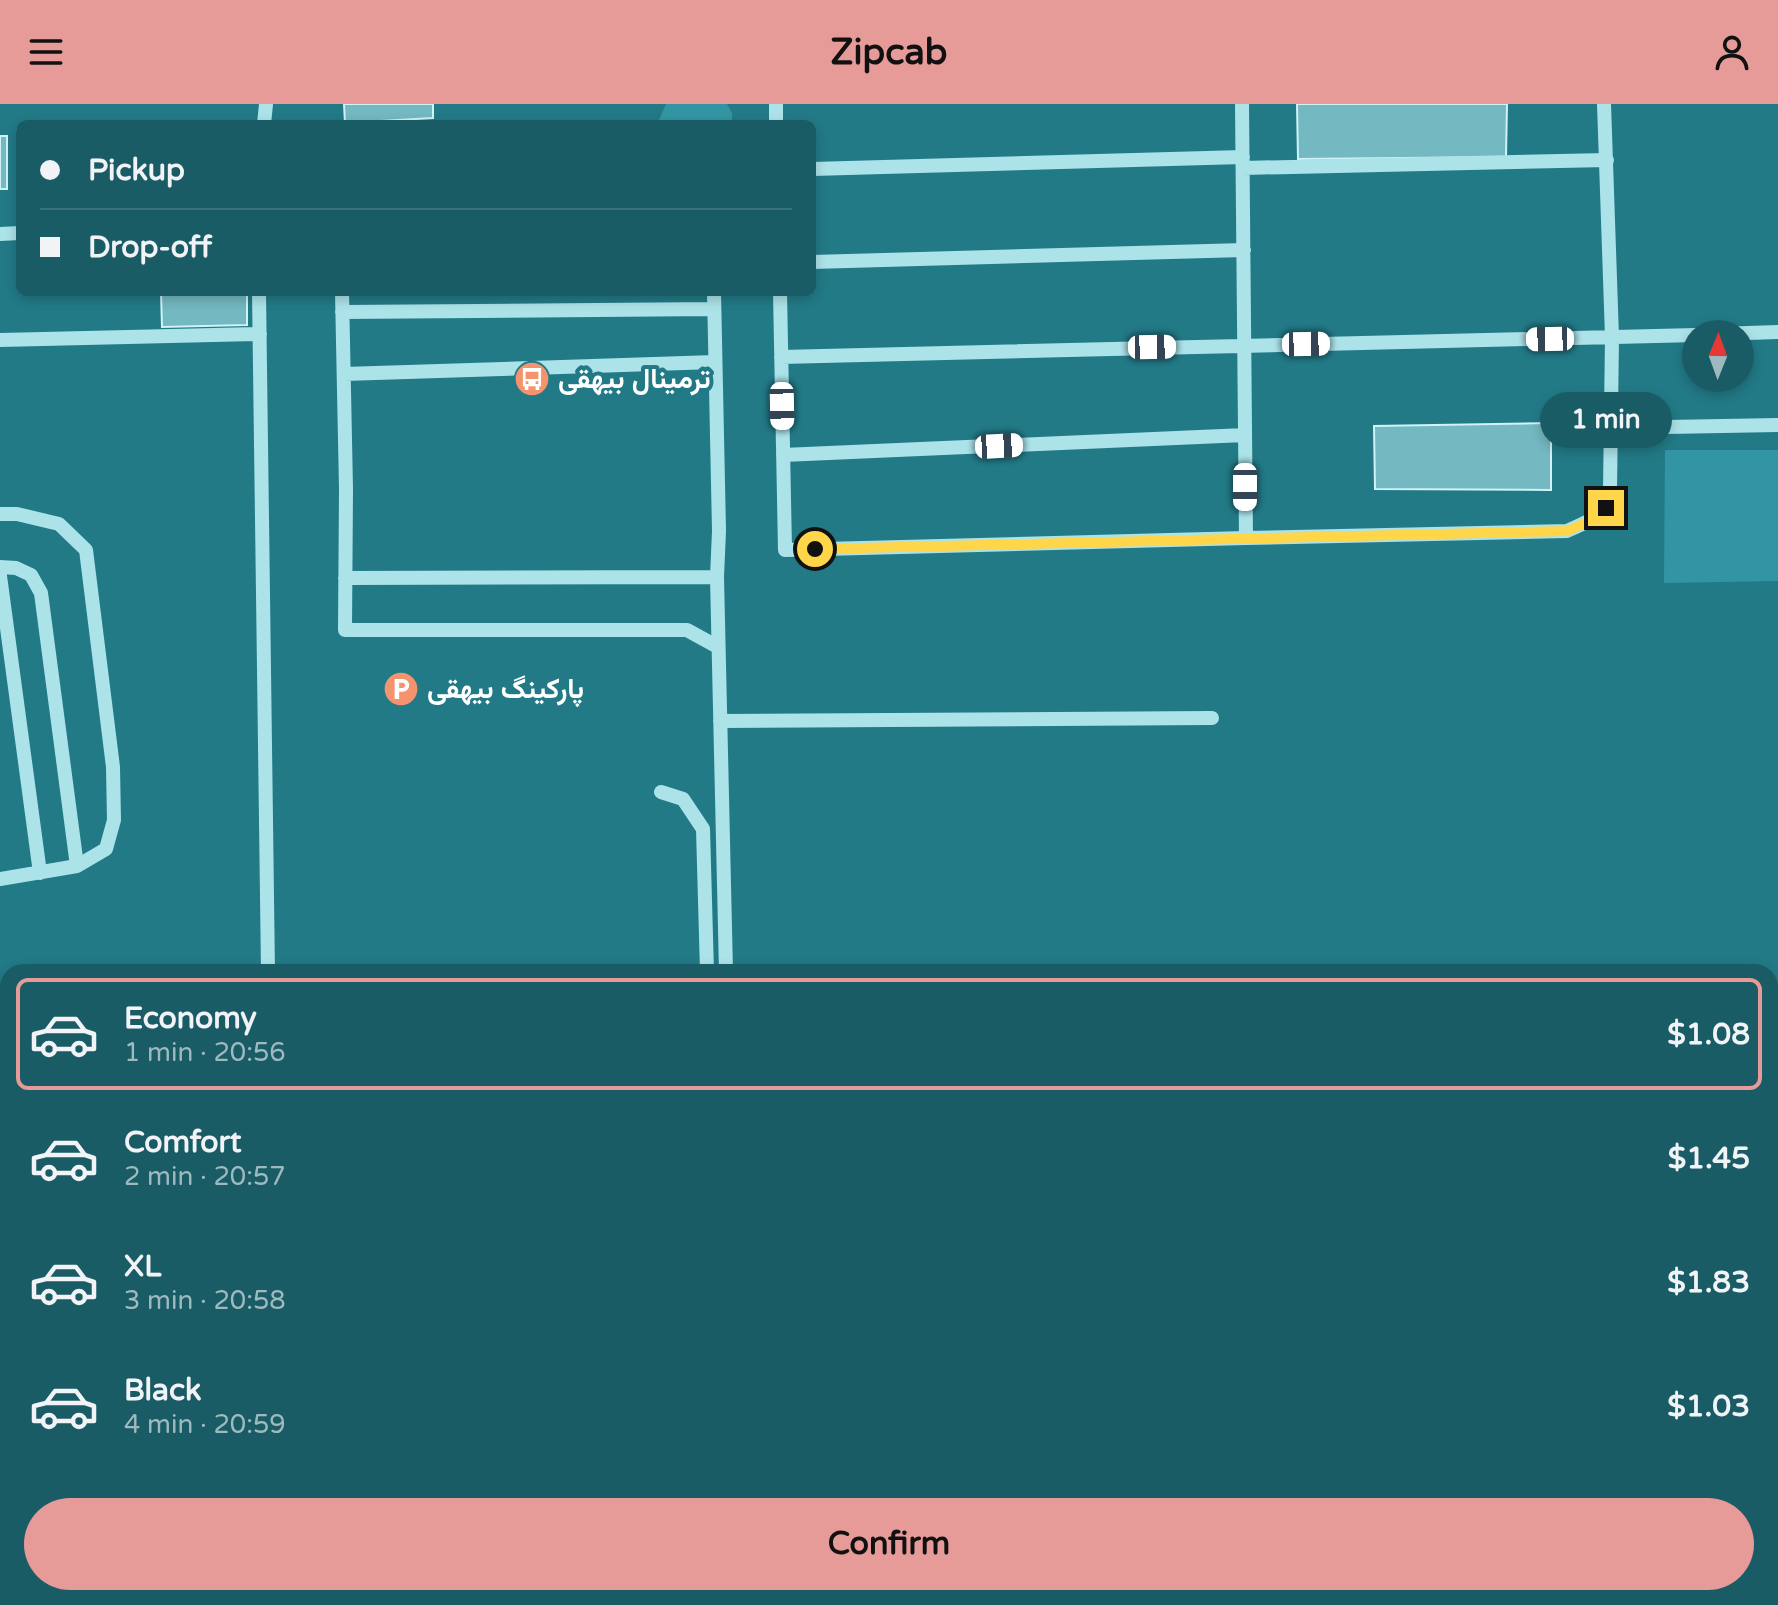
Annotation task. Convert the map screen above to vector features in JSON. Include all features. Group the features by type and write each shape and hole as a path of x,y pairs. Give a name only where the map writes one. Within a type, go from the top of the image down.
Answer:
{"lane":[{"path":"1242,104 1246,538"},
{"path":"780,296 785,550 1567,531 1592,520 1606,508 1610,490 1612,337 1604,104"},
{"path":"816,169 1607,160"},
{"path":"816,262 1244,250"},
{"path":"259,296 268,964"},
{"path":"342,296 345,630 687,630 718,647"},
{"path":"714,296 726,964"},
{"path":"342,312 714,309"},
{"path":"1754,333 1778,332"},
{"path":"0,340 260,334"},
{"path":"781,357 1682,335"},
{"path":"344,374 715,362"},
{"path":"1611,428 1778,425"},
{"path":"783,455 1245,435"},
{"path":"0,514 17,514 59,524 86,550 113,767 114,820 106,849 77,866 0,879"},
{"path":"0,567 16,568 31,575 41,593 77,866"},
{"path":"0,576 40,873"},
{"path":"345,578 717,577"},
{"path":"720,721 1212,718"},
{"path":"661,792 683,799 703,829 707,964"}],"shaded area":[{"path":"666,104 727,104 732,113 732,120 659,120"},
{"path":"1665,450 1778,450 1778,581 1664,583"}],"building":[{"path":"344,104 433,104 433,118 345,120"},
{"path":"1297,104 1507,104 1506,157 1298,159"},
{"path":"0,136 7,136 7,189 0,189"},
{"path":"161,296 247,296 247,325 162,327"},
{"path":"1551,423 1551,490 1375,489 1374,426"}],"place":[{"name":"ترمینال بیهقی","path":"532,379"},
{"name":"پارکینگ بیهقی","path":"401,689"}],"route":[{"path":"815,549 1567,531 1592,520 1606,508"}]}
